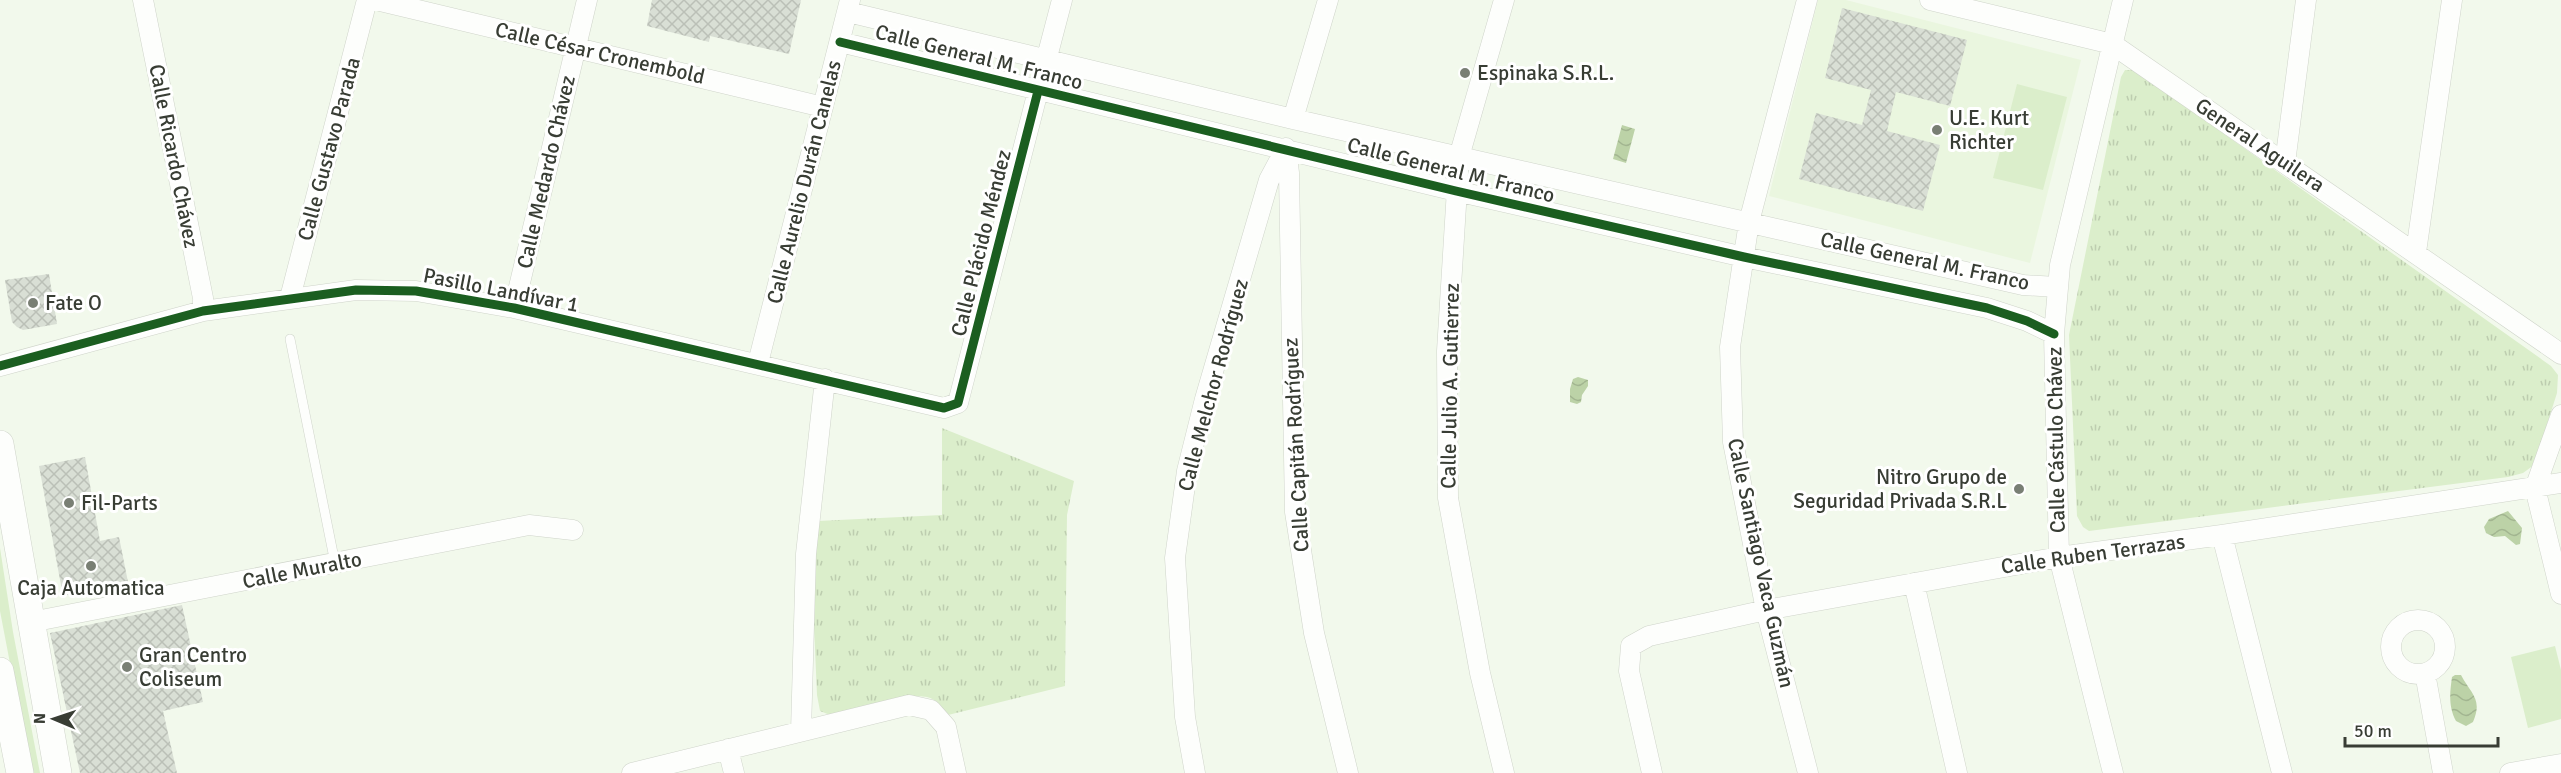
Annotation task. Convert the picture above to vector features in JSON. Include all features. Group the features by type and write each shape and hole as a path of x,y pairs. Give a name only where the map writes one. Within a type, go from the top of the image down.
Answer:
{"main road":[{"path":"0,444 58,773"},
{"path":"0,670 20,773"}],"street":[{"name":"Calle Ricardo Chávez","path":"143,0 203,311"},
{"name":"Calle Gustavo Parada","path":"290,298 367,0"},
{"name":"Calle César Cronembold","path":"376,0 576,46 823,107"},
{"name":"Calle Medardo Chávez","path":"514,308 587,0"},
{"path":"1046,61 1062,0"},
{"path":"1293,120 1328,0"},
{"name":"Calle Julio A. Gutierrez","path":"1504,0 1459,157 1447,351 1448,498 1480,673 1504,773"},
{"name":"Calle Santiago Vaca Guzmán","path":"1807,0 1749,222 1731,347 1733,442 1766,610 1808,773"},
{"name":"General Aguilera","path":"1930,0 1968,5 2112,44 2561,354"},
{"name":"Calle Cástulo Chávez","path":"2113,773 2059,557 2054,334 2056,287 2124,0"},
{"path":"2285,163 2306,0"},
{"path":"2416,252 2452,0"},
{"name":"Calle General M. Franco","path":"849,6 932,33 1293,120 2023,285 2056,287"},
{"name":"Calle Aurelio Durán Canelas","path":"758,363 849,6"},
{"path":"926,62 932,33"},
{"name":"Calle General M. Franco","path":"840,42 1038,92 1286,148 1456,191 1987,308 2027,321 2054,334"},
{"name":"Calle Plácido Méndez","path":"958,403 1038,92"},
{"name":"Calle Melchor Rodríguez","path":"1195,773 1185,717 1175,558 1187,471 1205,399 1269,180 1286,148"},
{"name":"Calle Capitán Rodríguez","path":"1286,148 1289,173 1295,512 1314,633 1348,773"},
{"name":"Pasillo Landívar 1","path":"0,366 203,311 356,290 416,291 514,308 944,408 958,403"},
{"path":"801,731 806,554 825,379"},
{"path":"2561,415 2535,488 2561,594"},
{"name":"Calle Ruben Terrazas","path":"1652,773 1629,671 1631,646 1649,636 1766,610 2059,557 2222,535 2561,483"},
{"name":"Calle Muralto","path":"31,622 529,525 573,530"},
{"path":"2222,535 2282,773"},
{"path":"1914,583 1957,773"},
{"path":"2425,674 2443,773"},
{"path":"632,773 909,705 931,710 946,727 956,773"},
{"path":"728,749 734,773"},
{"path":"2510,773 2561,764"}],"lane":[{"path":"290,339 335,563"}],"shaded area":[{"path":"1818,0 1846,0 2081,60 2030,263 1769,196"}],"green space":[{"path":"2125,70 2134,70 2551,366 2558,375 2557,393 2534,465 2523,473 2508,477 2089,531 2083,527 2077,516 2069,335 2121,77"},
{"path":"2017,84 2067,97 2043,190 1993,178"},
{"path":"942,428 1074,481 1067,515 1065,686 948,715 933,700 918,696 893,699 830,715 820,711 817,695 813,603 818,521 942,515"},
{"path":"0,548 13,632 40,773 31,773 0,611"},
{"path":"2555,646 2561,670 2561,719 2528,728 2511,657"}],"water":[{"path":"1622,125 1635,129 1626,163 1613,159"},
{"path":"1578,377 1588,380 1588,386 1582,395 1581,402 1577,404 1570,402 1570,389 1573,379"},
{"path":"2508,511 2522,528 2520,544 2516,545 2505,536 2494,537 2486,533 2484,527 2489,519"},
{"path":"2461,675 2476,702 2477,708 2473,722 2466,726 2456,721 2452,710 2450,699 2452,677"}],"building":[{"path":"652,0 801,0 789,54 710,36 709,42 647,26"},
{"path":"1842,8 1967,40 1950,106 1896,92 1887,131 1940,145 1923,211 1799,179 1816,113 1862,125 1871,90 1825,78"},
{"name":"Fate O","path":"49,274 57,324 23,330 17,327 12,322 5,280"},
{"path":"85,457 100,541 119,537 128,582 63,596 39,466"},
{"name":"Gran Centro Coliseum","path":"182,605 203,702 163,711 177,773 80,773 50,633"}],"cycle path":[{"path":"840,42 1456,191 1744,257 1987,308 2027,321 2054,334"},
{"path":"0,366 203,311 356,290 416,291 514,308 944,408 958,403 1038,91"}],"place":[{"name":"Espinaka S.R.L.","path":"1465,73"},
{"name":"U.E. Kurt Richter","path":"1937,130"},
{"name":"Fate O","path":"33,303"},
{"name":"Nitro Grupo de Seguridad Privada S.R.L","path":"2019,489"},
{"name":"Fil-Parts","path":"69,503"},
{"name":"Caja Automatica","path":"91,566"},
{"name":"Gran Centro Coliseum","path":"127,667"}]}
